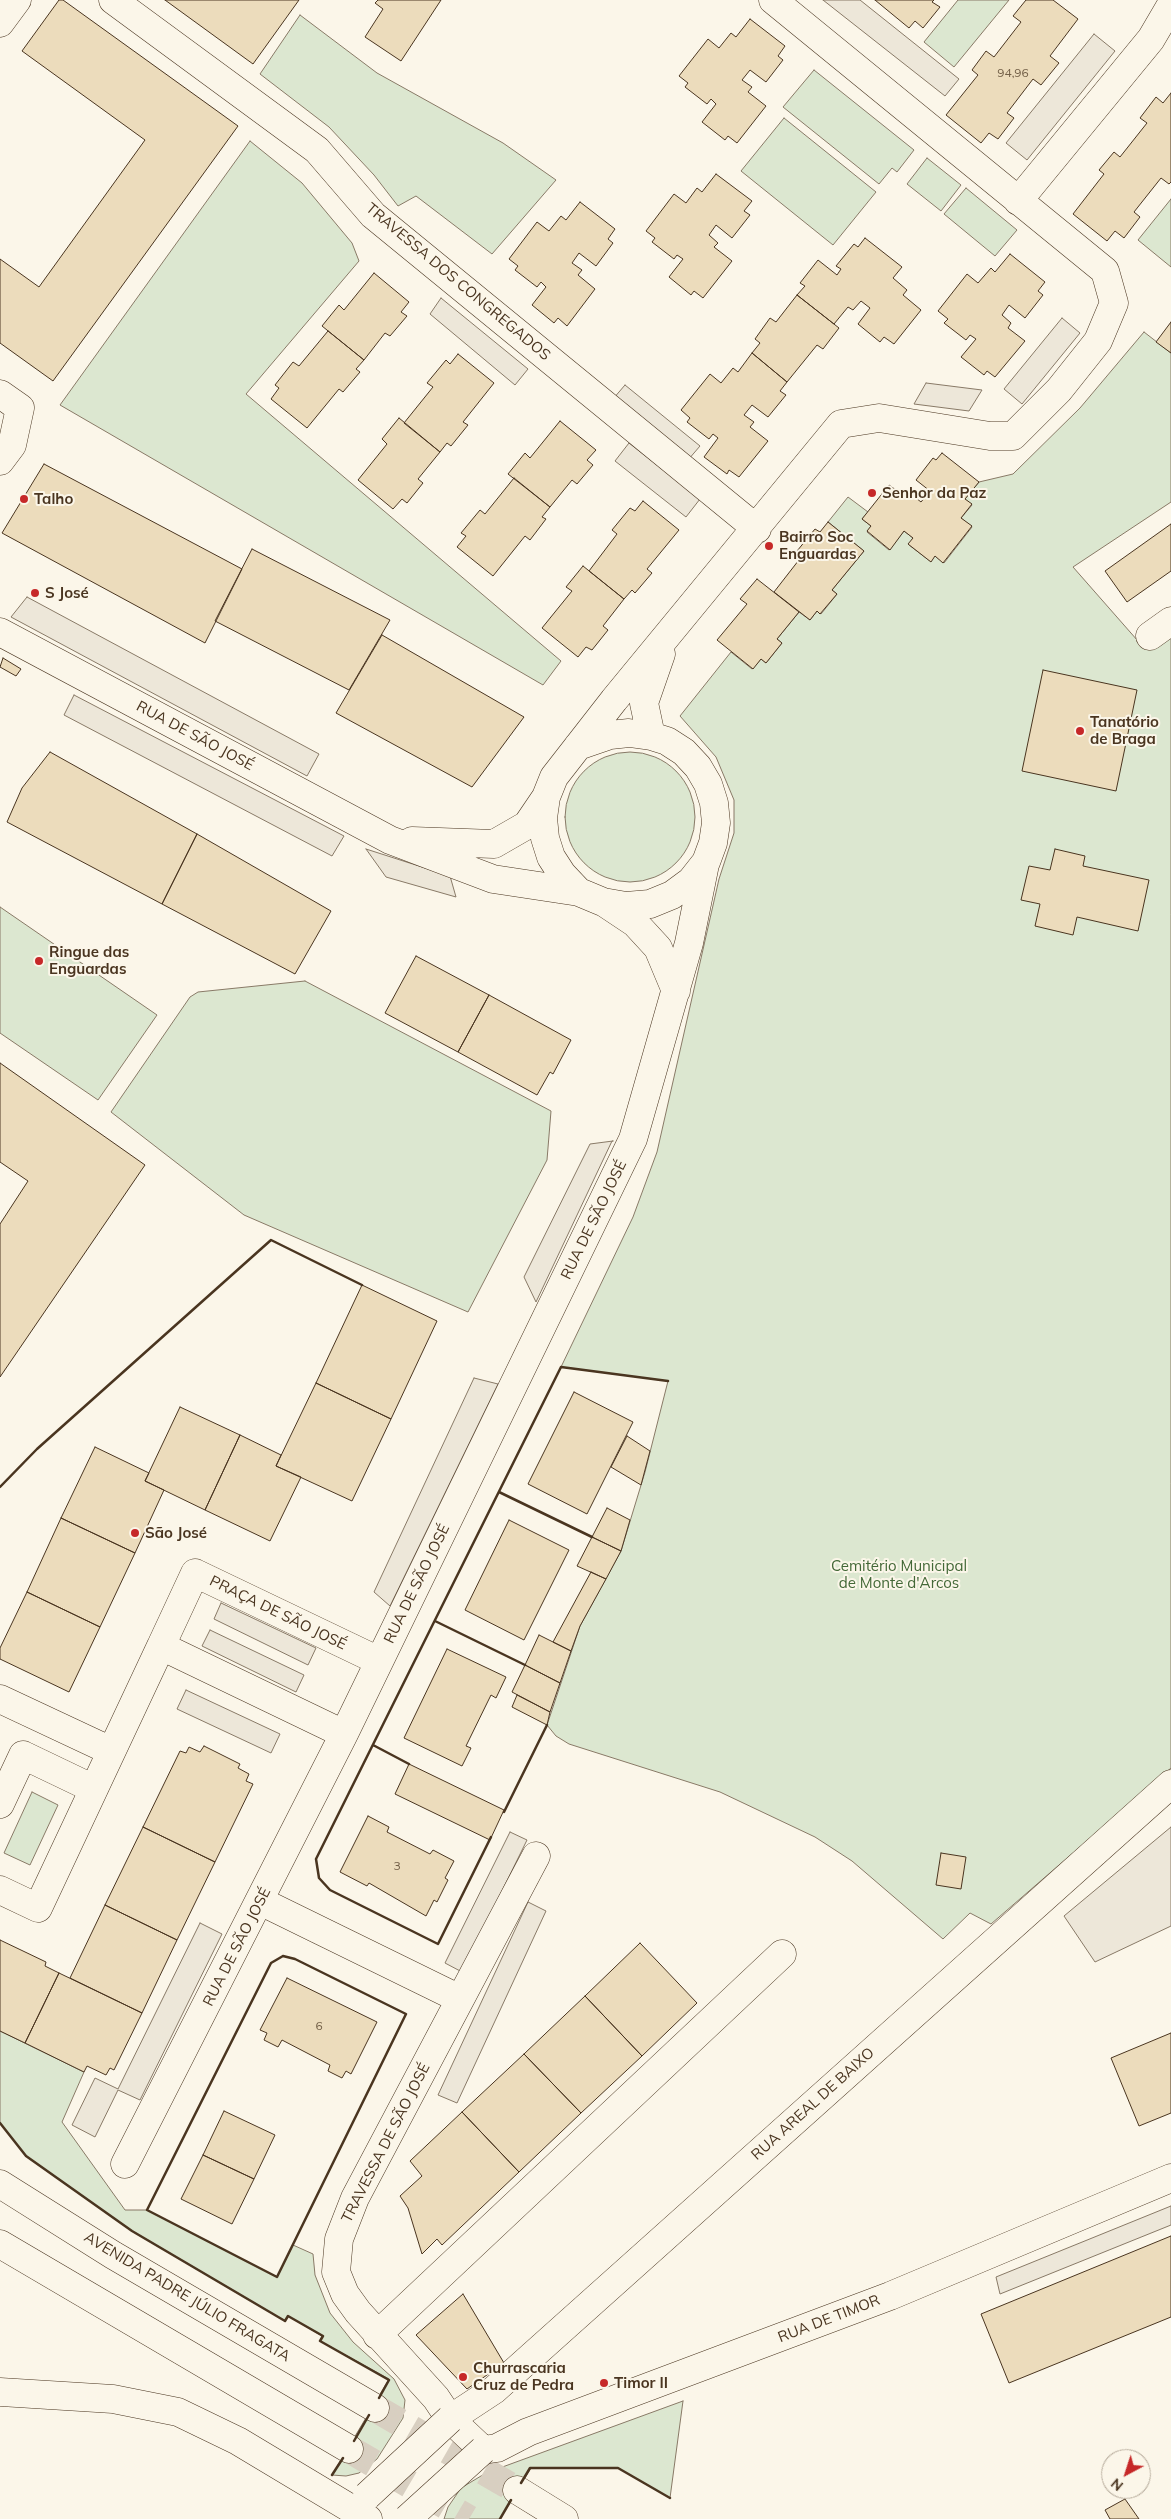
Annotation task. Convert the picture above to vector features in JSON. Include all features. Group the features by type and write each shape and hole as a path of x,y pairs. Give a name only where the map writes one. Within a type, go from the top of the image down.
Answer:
{"main road":[{"path":"0,23 17,0"},
{"name":"TRAVESSA DOS CONGREGADOS","path":"113,0 317,150 373,215 757,529"},
{"path":"578,746 610,735 629,733 651,736 667,741 684,752 698,767 708,784 714,803 716,823 713,843 706,862 691,880 672,895 658,901 626,906 591,897 562,874 549,850 545,838 543,818 546,797 554,777 578,746 666,638 757,529 841,424 879,418 990,436 1013,436 1059,390 1098,341 1114,303 1105,271 773,0"},
{"path":"1018,201 1151,39 1164,11"},
{"path":"0,394 20,408 6,453"},
{"name":"RUA DE SÃO JOSÉ","path":"0,632 390,840 493,879 591,897 635,923 658,948 676,991"},
{"path":"651,736 644,703 666,638"},
{"name":"RUA DE SÃO JOSÉ","path":"390,840 494,844 527,825 546,797"},
{"name":"RUA DE SÃO JOSÉ","path":"125,2164 344,1734 633,1139 689,943 706,862"},
{"name":"PRAÇA DE SÃO JOSÉ","path":"0,1890 38,1908 196,1573 379,1661"},
{"path":"161,1646 344,1734"},
{"path":"0,1699 111,1751"},
{"path":"0,1804 22,1755 94,1789"},
{"name":"RUA AREAL DE BAIXO","path":"368,2511 450,2419 494,2390 1171,1784"},
{"name":"TRAVESSA DE SÃO JOSÉ","path":"483,2450 450,2419 436,2398 377,2335 349,2300 336,2272 339,2239 356,2198 536,1856"},
{"path":"260,1901 460,1999"},
{"path":"377,2335 782,1954"},
{"name":"RUA DE TIMOR","path":"483,2450 498,2448 528,2432 890,2296 1171,2178"},
{"name":"AVENIDA PADRE JÚLIO FRAGATA","path":"0,2184 113,2254 375,2408"},
{"path":"0,2244 349,2449"},
{"path":"0,2392 113,2399 178,2412 238,2441 368,2511"},
{"path":"407,2519 483,2450"},
{"path":"517,2490 564,2519"}],"green space":[{"path":"958,0 1009,0 954,67 924,42"},
{"path":"300,15 377,73 503,143 556,180 492,254 416,196 398,206 374,175 329,127 260,74"},
{"path":"814,70 914,150 897,172 892,168 879,184 783,107"},
{"path":"784,118 876,192 833,245 741,171"},
{"path":"250,141 302,183 352,243 359,261 246,394 561,661 543,685 60,405"},
{"path":"927,158 961,185 941,211 907,184"},
{"path":"966,188 1017,230 995,256 944,214"},
{"path":"1171,199 1171,267 1138,240"},
{"name":"Cemitério Municipal de Monte d'Arcos","path":"1144,332 1171,353 1171,502 1073,567 1145,649 1171,630 1171,1768 991,1924 970,1913 943,1939 852,1861 815,1837 720,1792 569,1744 556,1736 547,1725 580,1626 621,1551 645,1472 668,1381 561,1367 633,1217 657,1152 719,879 734,833 734,800 716,757 680,716 731,652 752,669 761,659 766,663 782,643 777,639 799,612 810,620 817,611 821,614 837,594 832,590 864,551 828,522 848,497 868,512 862,519 871,526 867,532 889,550 904,531 913,538 909,545 930,561 935,556 944,563 972,527 961,518 972,505 965,499 979,482 1013,474 1080,408"},
{"path":"630,752 643,753 655,757 676,771 690,792 694,804 694,830 690,842 676,863 655,877 643,881 630,882 617,881 605,877 584,863 570,842 566,830 565,817 566,804 570,792 584,771 605,757 617,753"},
{"name":"Ringue das Enguardas","path":"0,907 157,1015 98,1100 0,1033"},
{"path":"305,981 551,1111 547,1160 468,1312 244,1215 111,1112 190,997 198,992"},
{"path":"32,1792 58,1805 30,1865 4,1853"},
{"path":"0,2031 84,2072 62,2122 125,2210 147,2210 277,2277 293,2245 313,2254 315,2275 330,2313 353,2342 394,2379 405,2400 403,2418 377,2459 359,2473 346,2476 332,2475 389,2379 320,2341 322,2336 288,2316 285,2321 132,2231 26,2156 0,2123"},
{"path":"683,2401 670,2498 618,2468 531,2468 500,2519 444,2519 448,2507 461,2488 486,2473"}],"shaded area":[{"path":"823,0 860,0 959,79 945,96"},
{"path":"1094,34 1115,51 1027,160 1006,143"},
{"path":"441,298 528,369 515,385 430,314"},
{"path":"1062,318 1080,333 1022,404 1004,389"},
{"path":"926,383 982,390 969,411 914,404"},
{"path":"625,385 700,446 688,460 613,399"},
{"path":"629,443 700,499 686,517 615,461"},
{"path":"27,597 319,754 307,776 11,617"},
{"path":"74,695 344,836 332,856 64,715"},
{"path":"366,849 450,876 456,897 386,877"},
{"path":"612,1141 536,1302 524,1277 590,1144"},
{"path":"474,1378 498,1384 390,1606 374,1592"},
{"path":"221,1603 316,1648 308,1665 214,1619"},
{"path":"210,1630 304,1675 296,1692 202,1646"},
{"path":"186,1690 280,1734 271,1753 177,1709"},
{"path":"1171,1827 1171,1926 1095,1962 1064,1916"},
{"path":"510,1832 527,1840 462,1972 445,1963"},
{"path":"528,1902 546,1911 457,2103 438,2095"},
{"path":"200,1923 222,1934 140,2100 118,2090 95,2137 72,2125 95,2078 118,2089"},
{"path":"1171,2206 1171,2225 1000,2294 996,2277"}],"building":[{"path":"59,0 63,0 238,126 53,381 0,343 0,259 39,287 145,140 22,51"},
{"path":"165,0 299,0 253,64"},
{"path":"378,0 441,0 401,61 365,37 383,9 375,3"},
{"path":"875,0 934,0 932,2 940,7 923,28 915,21 909,28"},
{"path":"1026,0 1053,0 1078,19 1050,56 1059,63 1041,85 1033,79 1007,113 1014,118 998,139 989,133 981,143 946,115 978,75 972,70 986,51 994,57 1021,22 1013,16"},
{"path":"750,19 785,46 778,56 783,60 766,82 750,70 742,80 752,87 748,92 766,106 737,143 728,136 725,140 702,122 716,104 711,99 707,104 685,87 688,83 679,76 708,39 719,48 731,33 736,37"},
{"path":"1171,93 1171,182 1169,184 1161,178 1134,212 1140,217 1124,238 1115,231 1107,241 1073,214 1104,174 1099,170 1114,152 1120,157 1147,123 1140,118 1156,97 1163,103"},
{"path":"716,174 752,201 744,211 750,215 732,238 716,225 709,235 718,243 714,247 732,261 703,298 694,291 691,295 669,277 683,259 677,255 674,259 652,242 655,238 646,231 674,194 686,203 697,188 702,192"},
{"path":"580,202 615,229 608,239 613,243 596,266 579,253 572,263 582,270 578,275 595,289 567,326 558,318 554,323 532,305 546,287 541,282 537,287 515,270 518,266 509,259 537,222 549,231 561,216 566,220"},
{"path":"865,238 902,267 893,278 907,290 903,295 921,310 894,344 884,337 880,342 858,324 870,308 861,301 853,310 848,307 834,324 797,295 805,286 800,283 818,260 837,275 841,269 836,266 854,244 858,247"},
{"path":"1010,254 1045,282 1038,291 1043,295 1025,318 1009,305 1002,315 1011,323 1008,328 1025,341 995,377 987,371 984,375 961,357 976,339 970,335 966,340 944,323 948,319 938,311 967,274 978,283 991,268 995,272"},
{"path":"374,273 409,302 401,312 407,316 390,336 385,333 364,360 322,326 339,305 344,310"},
{"path":"797,295 839,328 823,349 817,345 787,382 752,353 760,343 755,339 770,318 776,322"},
{"path":"1171,322 1171,353 1156,342"},
{"path":"328,331 364,360 356,369 360,372 343,392 339,389 307,428 271,399 279,388 275,385 293,362 299,366"},
{"path":"752,353 787,382 780,391 786,395 768,417 752,405 744,415 754,422 750,427 768,441 739,477 729,470 727,474 704,457 718,438 713,434 709,439 687,422 690,418 681,410 710,374 721,383 733,368 738,372"},
{"path":"458,354 494,383 463,422 468,425 451,446 447,443 440,452 404,423 433,387 427,383 446,360 450,364"},
{"path":"399,418 440,452 418,479 423,483 407,503 402,499 393,509 358,480 387,444 382,439"},
{"path":"560,421 596,450 587,460 593,465 577,484 572,480 550,507 508,474 525,453 530,458"},
{"path":"942,453 979,482 965,499 972,504 961,518 972,526 943,563 935,556 931,562 908,544 913,538 904,531 890,550 867,531 871,526 862,519 889,485 907,498 911,494 921,502 930,491 916,480 933,458 936,460"},
{"path":"44,464 242,569 205,643 2,533"},
{"path":"514,478 550,507 542,517 546,519 530,540 525,536 493,576 457,547 466,536 461,533 480,510 485,514"},
{"path":"643,501 679,530 647,569 652,573 635,593 632,590 624,599 589,571 617,534 612,530 630,508 635,511"},
{"path":"828,522 864,551 832,590 837,594 820,614 817,611 810,620 774,592 802,556 797,551 815,529 820,532"},
{"path":"1171,524 1171,571 1127,602 1105,571"},
{"path":"252,549 390,620 349,690 215,621"},
{"path":"583,566 624,599 603,626 608,630 592,650 586,647 578,657 542,628 572,591 566,587"},
{"path":"757,579 799,612 777,639 782,643 766,663 761,659 753,669 717,640 747,604 740,599"},
{"path":"382,635 524,717 472,787 336,713"},
{"path":"3,658 21,669 16,676 0,667"},
{"name":"Tanatório de Braga","path":"1043,670 1137,690 1116,791 1022,771"},
{"path":"50,752 197,834 162,904 7,822 22,788"},
{"path":"197,834 331,911 295,974 162,904"},
{"path":"1055,849 1085,856 1083,866 1149,880 1138,931 1077,917 1073,935 1035,926 1040,904 1021,900 1029,866 1050,870"},
{"path":"416,956 489,995 458,1052 385,1013"},
{"path":"489,995 571,1040 553,1074 550,1072 537,1095 458,1052"},
{"path":"0,1063 145,1165 0,1377 0,1224 28,1181 0,1162"},
{"path":"362,1285 437,1321 391,1419 316,1383"},
{"path":"316,1383 391,1419 352,1501 276,1466"},
{"path":"574,1392 633,1422 587,1514 528,1484"},
{"path":"180,1407 240,1435 205,1510 145,1481"},
{"path":"240,1435 281,1455 276,1466 301,1477 270,1541 205,1510"},
{"path":"627,1436 650,1451 641,1485 611,1467"},
{"path":"95,1447 149,1473 145,1481 164,1490 135,1553 61,1518"},
{"path":"607,1508 630,1520 621,1551 592,1537"},
{"path":"61,1518 135,1553 100,1627 27,1592"},
{"path":"509,1520 569,1550 524,1640 465,1610"},
{"path":"592,1537 621,1551 606,1579 577,1566"},
{"path":"591,1572 606,1579 580,1626 571,1651 553,1642"},
{"path":"27,1592 100,1627 69,1692 0,1659 0,1648"},
{"path":"539,1635 571,1651 560,1683 525,1665"},
{"path":"447,1649 506,1677 496,1698 491,1695 466,1746 471,1748 462,1766 404,1738"},
{"path":"525,1665 560,1683 550,1712 512,1692"},
{"path":"517,1695 550,1712 547,1725 512,1707"},
{"path":"204,1746 240,1764 238,1768 249,1774 246,1781 253,1784 215,1862 143,1827 180,1751 186,1753 189,1747 200,1752"},
{"path":"409,1764 504,1810 490,1840 395,1794"},
{"path":"368,1816 389,1827 387,1832 430,1854 433,1850 454,1861 445,1878 448,1880 437,1902 434,1900 426,1916 369,1883 367,1886 340,1872"},
{"path":"143,1827 215,1862 177,1940 105,1905"},
{"path":"941,1853 966,1857 961,1889 936,1885"},
{"path":"105,1905 177,1940 142,2013 70,1978"},
{"path":"0,1940 46,1962 45,1966 59,1973 25,2043 0,2031"},
{"path":"640,1943 697,2003 642,2056 585,1996"},
{"path":"59,1973 142,2013 114,2070 110,2068 106,2075 87,2066 84,2072 25,2043"},
{"path":"287,1978 377,2022 351,2074 346,2071 342,2078 328,2071 330,2065 282,2040 278,2047 264,2040 267,2033 260,2030"},
{"path":"585,1996 642,2056 581,2113 524,2054"},
{"path":"1171,2033 1171,2113 1139,2126 1111,2058"},
{"path":"524,2054 581,2113 519,2172 462,2112"},
{"path":"224,2111 275,2135 254,2179 203,2155"},
{"path":"462,2112 519,2172 442,2245 437,2239 422,2254 408,2208 400,2196 422,2176 410,2161"},
{"path":"203,2155 254,2179 232,2224 181,2199"},
{"path":"1171,2236 1171,2317 1009,2383 981,2314"},
{"path":"463,2294 504,2363 467,2389 416,2335"},
{"path":"1125,2499 1139,2519 1110,2519 1105,2510"}],"tunnel":[{"path":"375,2408 517,2490"},
{"path":"349,2449 469,2519"}],"wall":[{"path":"0,1487 37,1449 271,1240 362,1285"},
{"path":"491,1837 438,1944 330,1890 319,1878 316,1859 561,1367 668,1381"},
{"path":"499,1492 592,1537"},
{"path":"435,1621 525,1665"},
{"path":"504,1812 547,1725"},
{"path":"373,1745 409,1764"},
{"path":"283,1956 295,1959 406,2014 277,2277 147,2210 271,1963 283,1956"},
{"path":"0,2123 26,2156 132,2231 285,2321 288,2316 323,2336 320,2341 389,2380 379,2398"},
{"path":"354,2441 369,2415"},
{"path":"332,2475 343,2458"},
{"path":"521,2483 530,2468 618,2468 670,2498"},
{"path":"500,2519 511,2500"}],"place":[{"name":"Senhor da Paz","path":"872,493"},
{"name":"Talho","path":"24,499"},
{"name":"Bairro Soc Enguardas","path":"769,546"},
{"name":"S José","path":"35,593"},
{"name":"Tanatório de Braga","path":"1080,731"},
{"name":"Ringue das Enguardas","path":"39,961"},
{"name":"São José","path":"135,1533"},
{"name":"Churrascaria Cruz de Pedra","path":"463,2377"},
{"name":"Timor II","path":"604,2383"}]}
